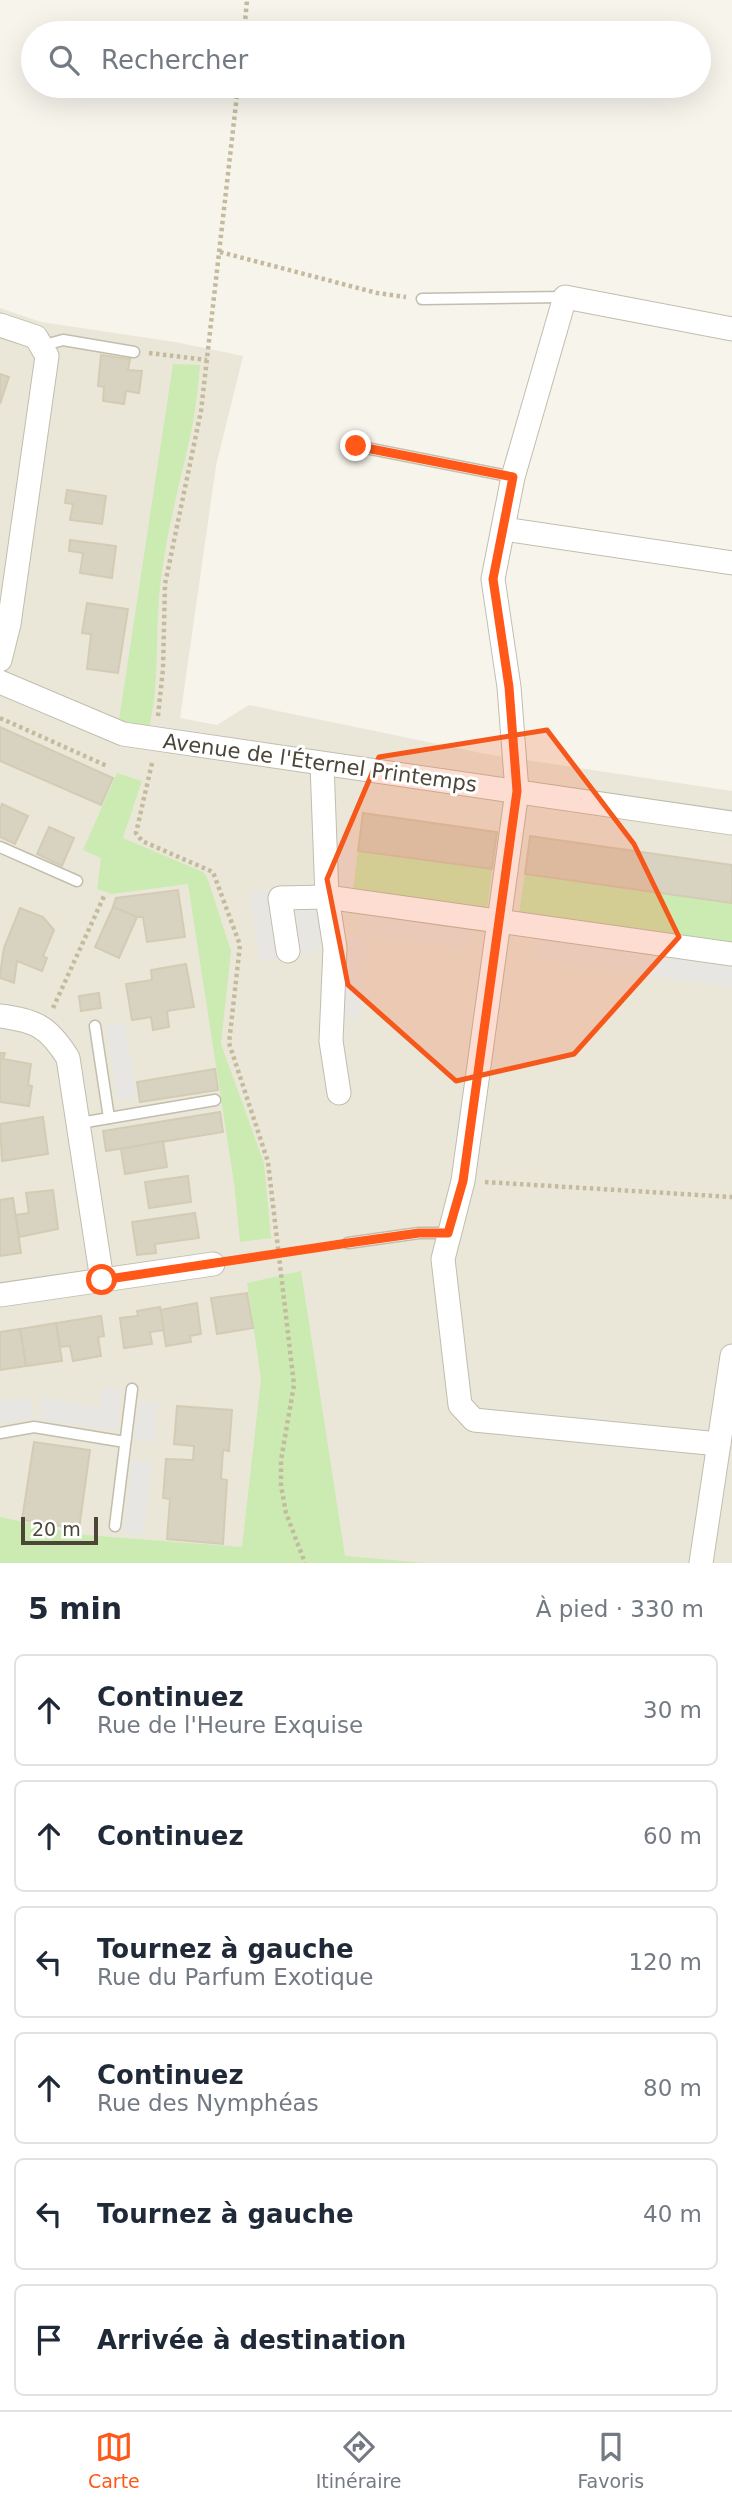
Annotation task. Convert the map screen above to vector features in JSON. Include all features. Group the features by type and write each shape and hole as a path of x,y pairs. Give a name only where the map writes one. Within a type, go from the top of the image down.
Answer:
{"street":[{"path":"719,1444 474,1420 460,1405 443,1259 463,1181 501,922 517,791 509,687 493,579 513,477 565,297 732,329"},
{"path":"0,325 36,337 47,356 9,624 0,660"},
{"path":"504,529 732,562"},
{"name":"Avenue de l'Éternel Printemps","path":"0,682 123,734 732,823"},
{"path":"321,764 327,897 335,948 331,1041 339,1093"},
{"path":"288,951 280,898 327,897 732,954"},
{"path":"0,1016 30,1020 55,1037 68,1058 102,1280"},
{"path":"0,1295 213,1264"},
{"path":"701,1563 732,1356"}],"lane":[{"path":"422,299 565,297"},
{"path":"41,346 63,340 134,352"},
{"path":"356,446 513,477"},
{"path":"0,847 77,881"},
{"path":"95,1026 109,1118"},
{"path":"80,1123 215,1100"},
{"path":"348,1243 419,1233 448,1233"},
{"path":"115,1526 132,1389"},
{"path":"0,1433 34,1427 125,1442"}],"path":[{"path":"245,21 247,0"},
{"path":"237,98 201,411 165,584 163,669 155,739 150,776 136,833 142,841 213,872 240,946 229,1043 268,1162 294,1385 281,1460 281,1486 286,1513 305,1563"},
{"path":"220,252 377,293 422,299"},
{"path":"134,352 207,360"},
{"path":"0,718 107,766"},
{"path":"43,1029 105,894"},
{"path":"463,1181 732,1197"},
{"path":"213,1264 348,1243"}],"highlighted area":[{"path":"547,730 634,844 679,937 574,1054 456,1081 348,985 327,879 379,757"}],"shaded area":[{"path":"0,308 41,322 175,342 243,356 216,466 180,718 217,725 249,705 486,754 732,791 732,1563 0,1563"},
{"path":"336,838 354,839 352,887 334,886"},
{"path":"305,883 320,902 323,920 316,953 260,962 250,893"},
{"path":"361,915 472,930 469,949 359,934"},
{"path":"351,936 370,939 358,1018 339,1015"},
{"path":"540,939 732,967 732,987 537,959"},
{"path":"124,1022 137,1097 118,1100 105,1025"},
{"path":"103,1386 123,1389 117,1430 38,1419 41,1398 100,1407"},
{"path":"31,1398 33,1418 0,1423 0,1402"},
{"path":"139,1402 158,1404 154,1442 134,1440"},
{"path":"132,1460 152,1462 143,1535 123,1533"}],"green space":[{"path":"173,364 200,365 192,428 164,561 159,598 155,691 149,728 119,720"},
{"path":"117,773 142,781 123,838 203,872 207,877 231,951 221,1044 264,1163 271,1238 240,1242 234,1183 188,884 112,894 97,889 101,858 83,850"},
{"path":"358,851 492,869 487,908 353,889"},
{"path":"525,874 732,903 732,943 519,913"},
{"path":"301,1271 345,1556 426,1563 0,1563 0,1517 85,1535 242,1547 261,1379 247,1283"}],"building":[{"path":"101,355 130,359 128,370 142,371 139,393 126,391 124,404 103,401 104,387 98,386"},
{"path":"0,374 9,377 0,404"},
{"path":"67,490 106,496 102,524 70,520 73,504 65,503"},
{"path":"70,540 116,546 112,578 80,573 83,553 69,551"},
{"path":"87,603 128,609 118,673 87,669 91,634 82,633"},
{"path":"0,727 113,778 101,805 0,761"},
{"path":"2,804 28,816 15,844 0,837"},
{"path":"363,813 497,832 492,869 358,851"},
{"path":"49,827 74,838 62,866 37,854"},
{"path":"530,836 732,865 732,903 525,874"},
{"path":"178,890 185,937 147,942 143,917 113,907 116,898"},
{"path":"113,907 137,917 119,958 95,947"},
{"path":"20,908 43,917 54,930 43,956 47,958 42,971 17,961 14,983 0,978 0,974 4,948"},
{"path":"186,964 194,1007 167,1011 169,1027 153,1030 151,1017 132,1020 126,984 152,980 151,970"},
{"path":"99,993 101,1008 81,1011 79,996"},
{"path":"0,1053 5,1053 3,1059 31,1064 29,1106 0,1102"},
{"path":"215,1069 218,1090 140,1102 137,1082"},
{"path":"220,1112 223,1132 106,1151 103,1131"},
{"path":"43,1117 48,1154 2,1161 0,1124"},
{"path":"163,1141 167,1167 125,1174 121,1149"},
{"path":"188,1176 191,1202 149,1208 145,1182"},
{"path":"53,1190 58,1229 19,1237 15,1215 29,1213 26,1193"},
{"path":"13,1198 21,1253 0,1256 0,1200"},
{"path":"195,1213 199,1238 155,1244 156,1253 137,1255 132,1222"},
{"path":"247,1293 253,1328 217,1334 211,1298"},
{"path":"197,1303 201,1334 190,1336 191,1342 166,1346 160,1310"},
{"path":"160,1307 164,1330 150,1332 152,1344 124,1348 120,1318 138,1316 137,1311"},
{"path":"101,1316 104,1336 98,1337 101,1356 73,1361 70,1346 60,1347 56,1323"},
{"path":"56,1323 62,1361 26,1366 20,1329"},
{"path":"20,1329 26,1366 0,1370 0,1332"},
{"path":"177,1406 232,1410 229,1451 223,1450 221,1479 227,1480 223,1544 167,1539 170,1499 163,1498 166,1459 193,1460 194,1446 174,1444"},
{"path":"34,1442 90,1450 79,1529 22,1520"}],"route":[{"path":"102,1280 419,1233 448,1233 463,1181 501,922 517,791 509,687 493,579 513,477 356,446"}]}
